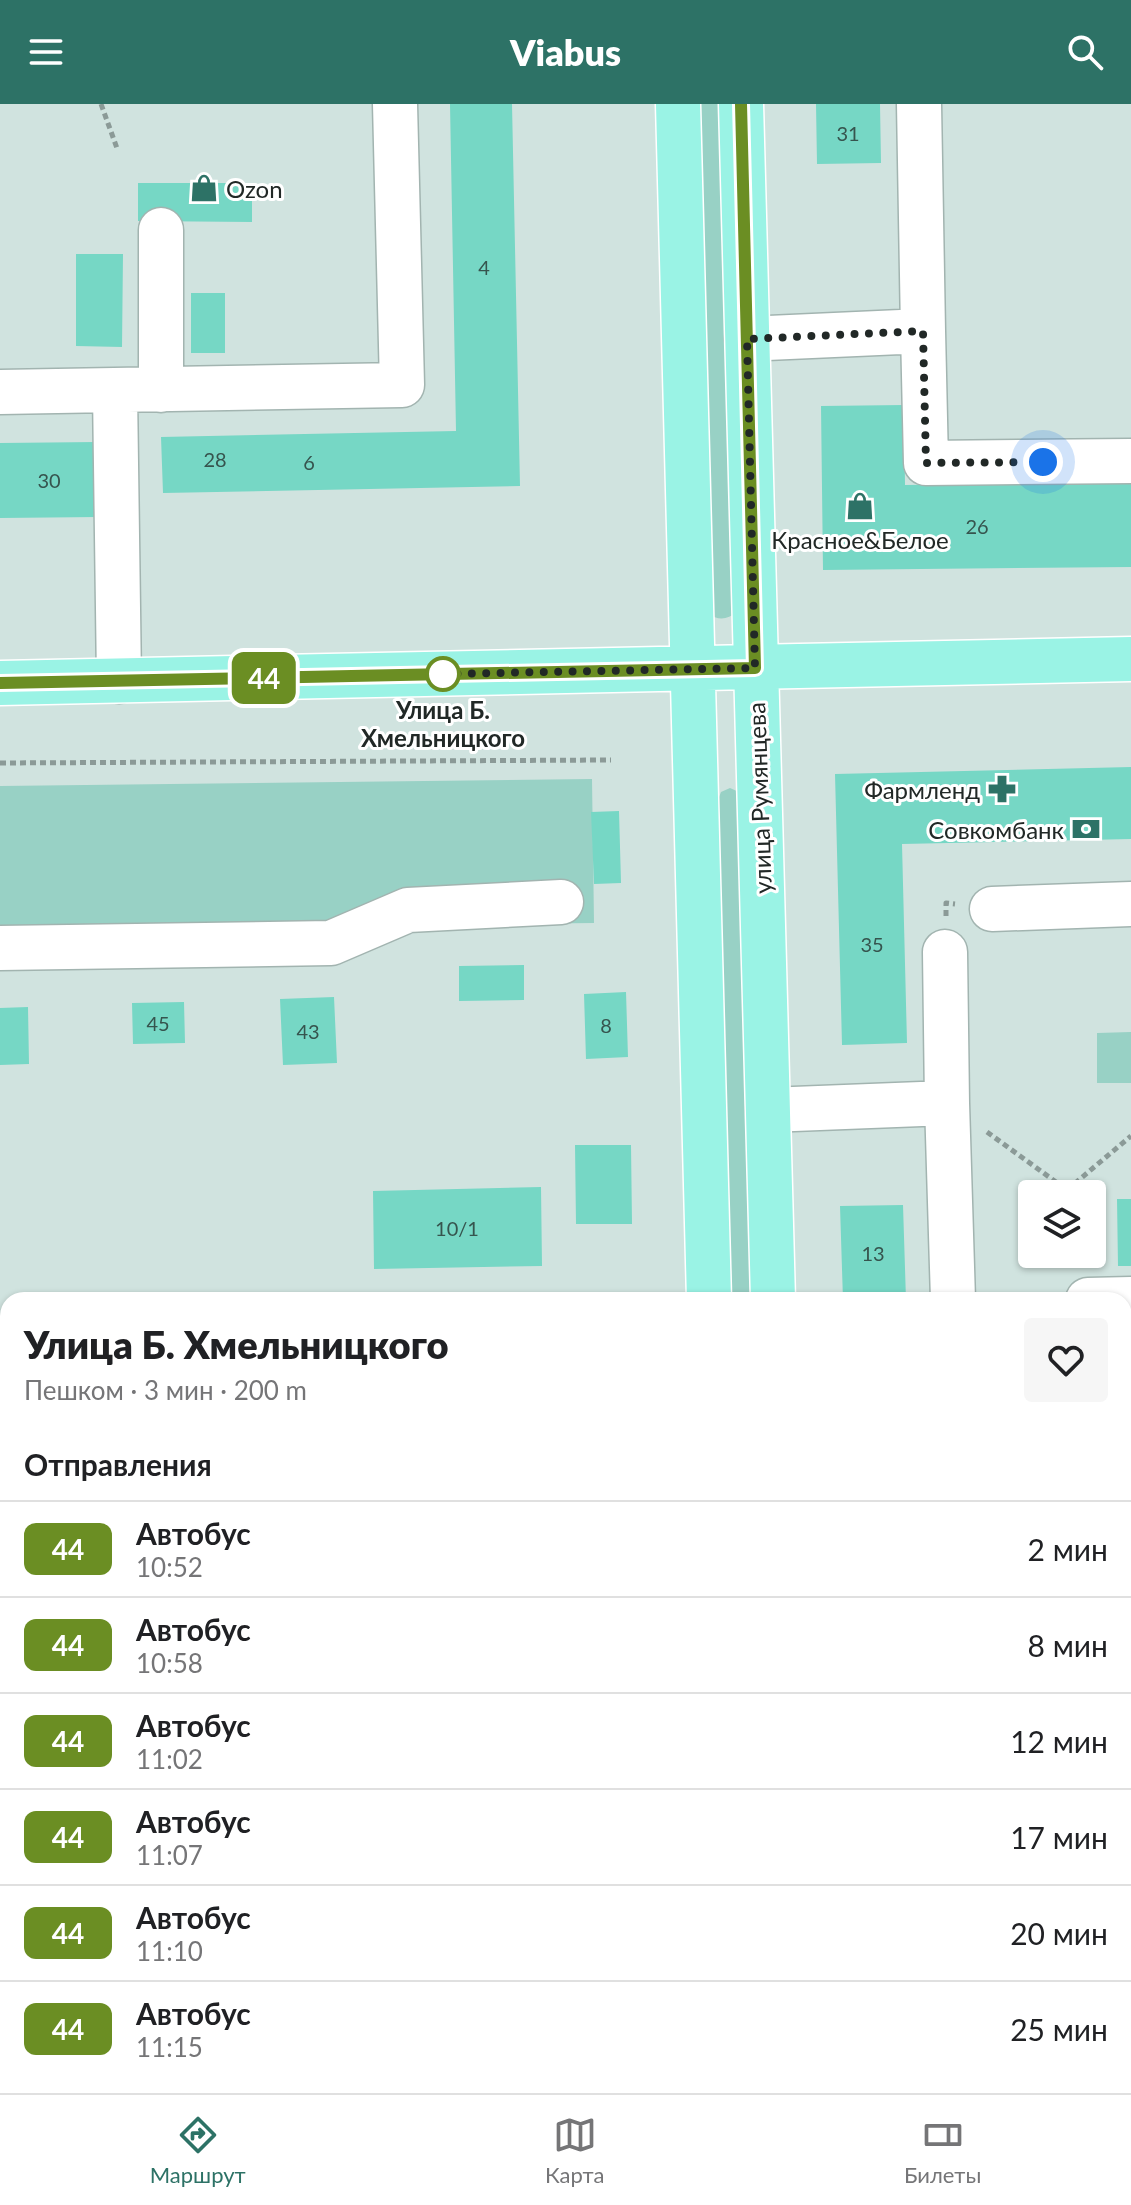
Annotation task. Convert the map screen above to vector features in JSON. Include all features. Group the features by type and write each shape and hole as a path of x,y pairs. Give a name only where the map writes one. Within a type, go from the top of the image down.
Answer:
{"main road":[{"path":"678,104 709,1292"},
{"name":"улица Румянцева","path":"741,104 773,1292"},
{"path":"0,683 1131,659"}],"street":[{"path":"0,392 402,385 395,104"},
{"path":"919,104 926,463 1131,461"},
{"path":"161,230 161,390"},
{"path":"747,339 923,331"},
{"path":"115,391 119,681"},
{"path":"0,948 331,943 408,910 561,902"},
{"path":"992,909 1131,904"},
{"path":"945,952 953,1292"},
{"path":"768,1110 947,1103"}],"path":[{"path":"101,104 118,151"},
{"path":"0,763 611,760"},
{"path":"947,1103 1051,1180"},
{"path":"1081,1180 1131,1136"}],"green space":[{"path":"694,104 722,104 737,612 722,618 708,613"},
{"path":"592,779 594,923 0,930 0,786"},
{"path":"730,788 739,792 757,1292 732,1292 717,802 721,792"},
{"path":"1131,1032 1131,1083 1097,1083 1097,1033"}],"building":[{"path":"450,104 512,104 520,486 163,493 161,437 456,431"},
{"path":"816,104 880,104 881,163 817,164"},
{"path":"138,183 252,183 252,222 138,221"},
{"path":"76,254 123,254 122,347 76,346"},
{"path":"191,293 225,293 225,353 191,353"},
{"path":"904,405 905,485 1131,482 1131,567 823,570 821,406"},
{"path":"97,442 98,517 0,518 0,443"},
{"path":"1131,767 1131,839 902,844 907,1043 842,1045 835,774"},
{"path":"619,811 621,883 594,884 591,812"},
{"path":"524,965 524,1000 459,1001 459,966"},
{"path":"626,992 628,1057 586,1059 584,994"},
{"path":"334,997 337,1063 283,1065 280,999"},
{"path":"184,1002 185,1043 133,1044 132,1003"},
{"path":"28,1007 29,1064 0,1065 0,1008"},
{"path":"575,1145 631,1145 632,1224 576,1224"},
{"path":"541,1187 542,1266 374,1269 373,1191"},
{"path":"1117,1199 1131,1199 1131,1266 1118,1266"},
{"path":"903,1205 906,1292 843,1292 840,1206"}],"bus line":[{"name":"44","path":"0,683 755,668 741,104"}],"place":[{"name":"Ozon","path":"204,188"},
{"name":"Красное&Белое","path":"860,506"},
{"name":"Улица Б. Хмельницкого","path":"443,674"},
{"name":"Фармленд","path":"1002,789"},
{"name":"Совкомбанк","path":"1086,829"}],"route":[{"path":"443,674 755,668 747,339 923,331 926,463 1043,462"}]}
